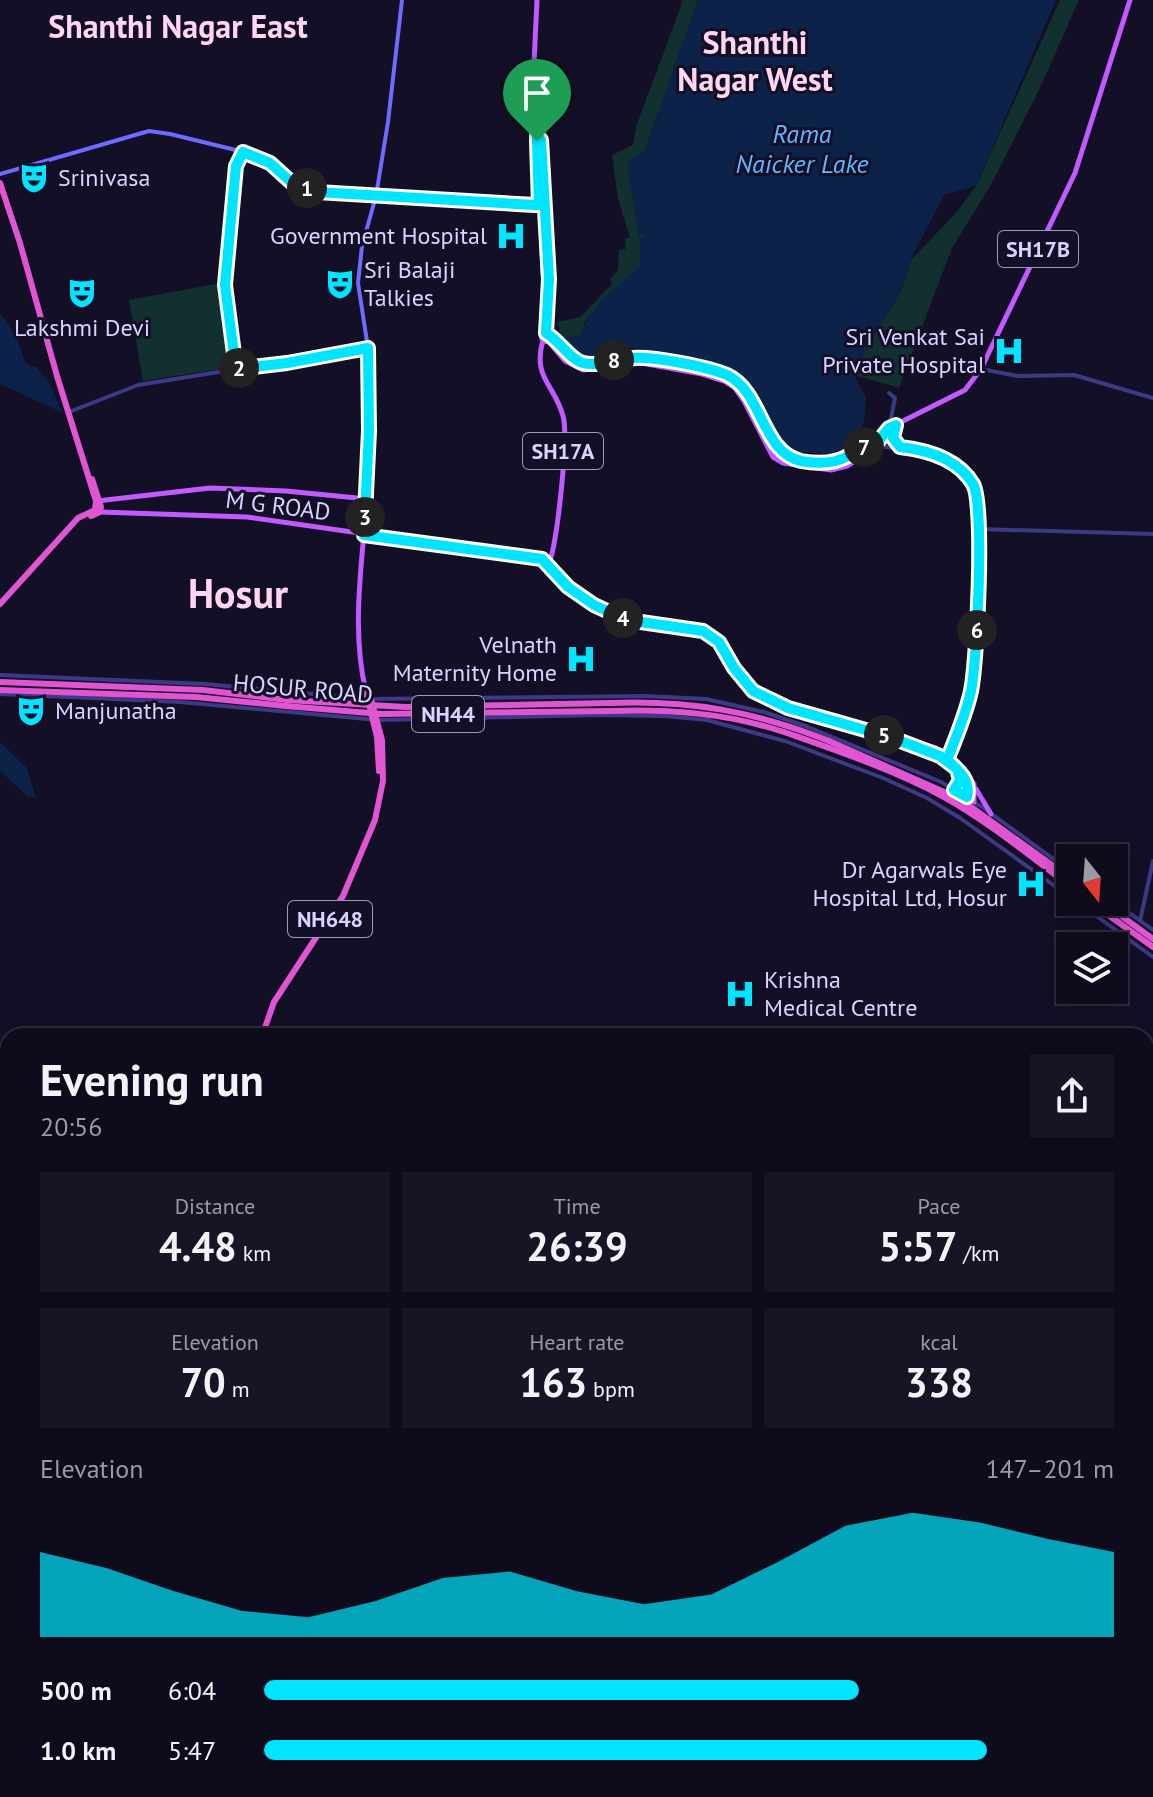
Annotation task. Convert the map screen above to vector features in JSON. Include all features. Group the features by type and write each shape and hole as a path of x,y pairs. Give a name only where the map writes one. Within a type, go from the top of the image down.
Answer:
{"highway":[{"path":"0,183 99,501 97,511 73,523 0,604"},
{"name":"NH44","path":"0,682 117,686"},
{"name":"HOSUR ROAD","path":"117,686 203,690 357,713 418,714 666,702 705,706 816,734 960,799 1056,865"},
{"name":"NH44","path":"0,692 112,697"},
{"name":"HOSUR ROAD","path":"112,697 196,697 287,703"},
{"name":"NH648","path":"265,1028 292,972 343,896 378,809 383,781 382,740 368,697"},
{"name":"HOSUR ROAD","path":"610,707 706,713 774,733 784,732 880,768 944,797 1056,876"},
{"path":"1114,916 1153,939"},
{"path":"1117,916 1153,947"}],"main road":[{"path":"368,697 361,671 358,624 367,499 368,348 358,283 362,246 388,122 402,0"},
{"name":"SH17A","path":"537,0 534,63 537,135 541,140 540,205 549,279 548,338 539,366 564,417 562,480 554,553 548,566"},
{"name":"SH17B","path":"548,338 560,357 569,365 583,370 641,363 724,381 735,388 773,457 783,463 831,470 860,459 873,450 889,428 965,390 981,369 1075,173 1130,0"},
{"path":"0,174 145,132 170,134 241,151 270,163 294,183 317,192 368,198 540,205"},
{"name":"SH17B","path":"548,338 557,339 581,363 647,358 726,375 742,388 780,449 800,461 828,463 868,444 876,444"},
{"path":"99,501 210,488 367,499"},
{"name":"M G ROAD","path":"97,511 247,517 542,559 548,566"},
{"path":"548,566 568,587 594,605 620,617 703,631 719,642 734,668 753,691 788,708 936,748 975,788 991,814"},
{"path":"948,758 968,786 967,797"},
{"path":"954,790 960,780 957,769"},
{"path":"974,802 975,788"}],"street":[{"path":"236,369 225,285 236,166 241,151"},
{"path":"69,412 138,385 368,348"},
{"path":"981,369 1018,376 1074,375 1153,398"},
{"path":"889,393 895,398 889,428"},
{"path":"896,425 893,438 900,447"},
{"path":"876,444 934,454 961,471 972,482 977,493 975,664 970,693 948,758"},
{"path":"978,529 1153,534"},
{"path":"0,675 117,686 205,684 368,697 686,697 747,708 916,770 967,797 1056,860"},
{"path":"112,697 375,720 602,715 678,716 721,722 774,733 927,798 1056,887"},
{"path":"1140,921 1153,861"},
{"path":"1045,879 1056,864"},
{"path":"1128,912 1153,930"},
{"path":"1096,916 1153,957"}],"green space":[{"path":"683,0 698,0 645,151 631,160 628,167 639,235 645,238 640,239 640,266 585,321 581,336 561,338 558,322 580,317 612,284 610,279 618,270 619,250 626,249 625,239 630,237 618,199 612,155 633,145 636,127"},
{"path":"1060,0 1079,0 1040,88 991,185 952,248 899,388 854,375 871,339 901,291 911,260 955,214 976,186"},
{"path":"221,283 233,367 143,381 129,300"}],"water":[{"name":"Rama Naicker Lake","path":"698,0 1056,0 976,186 944,195 912,257 901,291 871,339 854,375 866,397 864,421 852,448 826,454 791,451 768,419 751,385 725,365 628,348 586,357 561,338 581,335 598,306 640,266 640,239 645,238 644,235 639,236 628,167 631,160 645,151"},
{"path":"0,313 16,335 25,362 36,367 47,379 63,413 0,384"},
{"path":"0,742 27,768 36,798 28,797 0,771"}],"place":[{"name":"Srinivasa","path":"34,178"},
{"name":"Government Hospital","path":"511,236"},
{"name":"Sri Balaji Talkies","path":"340,284"},
{"name":"Lakshmi Devi","path":"82,293"},
{"name":"Sri Venkat Sai Private Hospital","path":"1009,351"},
{"name":"Velnath Maternity Home","path":"581,659"},
{"name":"Manjunatha","path":"31,711"},
{"name":"Dr Agarwals Eye Hospital Ltd, Hosur","path":"1031,884"},
{"name":"Krishna Medical Centre","path":"740,994"}],"district":[{"name":"Shanthi Nagar East","path":"178,27"},
{"name":"Shanthi Nagar West","path":"755,62"},
{"name":"Hosur","path":"238,594"}],"route":[{"path":"537,141 537,135 541,140 549,279 546,333 557,339 575,359 587,364 647,358 726,375 737,381 780,449 800,461 828,463 839,460 868,444 876,444 889,428 896,425 892,434 900,447 934,454 953,464 975,486 978,529 975,664 970,693 947,760 957,769 967,783 967,797 954,790 960,783 957,769 940,756 890,737 788,708 753,691 734,668 719,642 703,631 620,617 594,605 568,587 542,559 364,535 369,431 368,348 236,369 225,285 236,166 243,152 270,163 291,182 317,192 539,205 537,141"}]}
